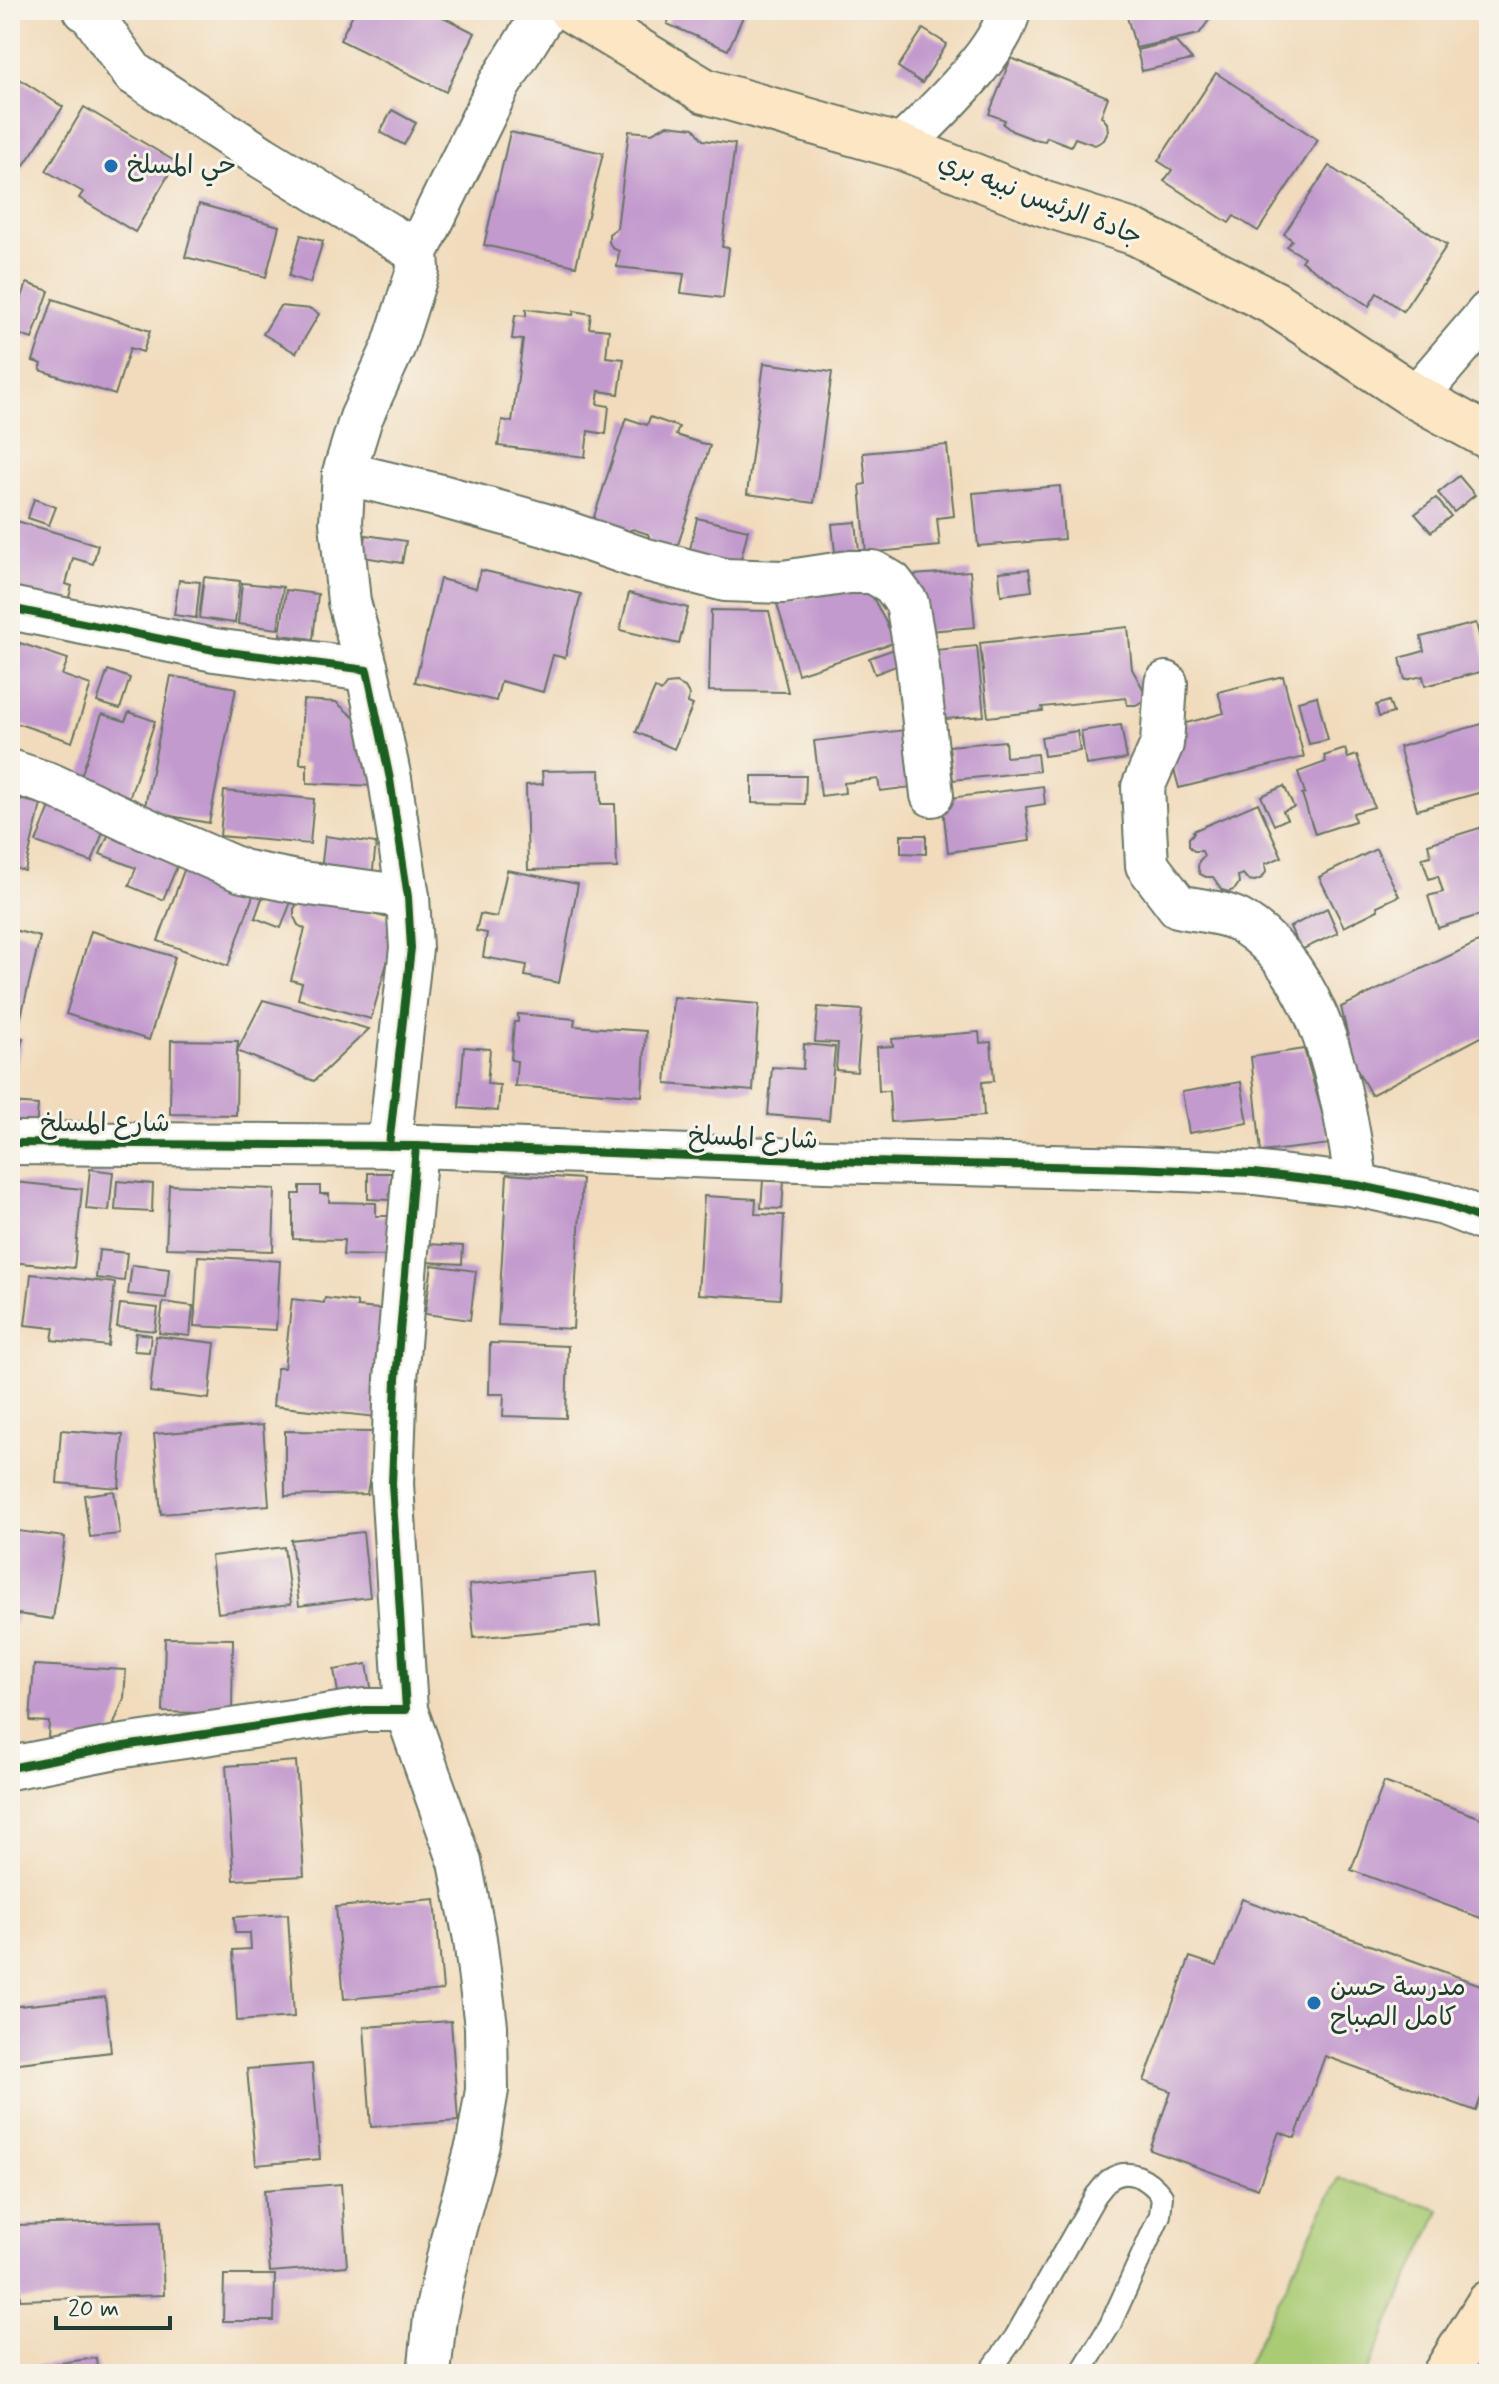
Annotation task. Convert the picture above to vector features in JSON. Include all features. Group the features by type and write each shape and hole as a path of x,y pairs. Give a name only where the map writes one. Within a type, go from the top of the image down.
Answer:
{"main road":[{"name":"جادة الرئيس نبيه بري","path":"571,10 705,91 901,147 1042,203 1136,233 1274,303 1416,397 1489,437"},
{"path":"1445,2374 1489,2303"}],"street":[{"path":"85,10 89,11 133,73 417,252"},
{"path":"429,2374 435,2318 478,2143 487,2090 486,2026 475,1939 460,1862 406,1710 392,1484 411,948 408,897 390,779 349,602 341,522 344,473 361,418 393,348 418,270 417,252 499,85 546,10"},
{"path":"901,147 956,92 1000,37 1009,10"},
{"path":"1416,397 1489,312"},
{"path":"344,473 441,496 530,521 643,559 725,580 783,582 849,572 873,572 892,583 907,603 917,660 932,795"},
{"path":"10,608 214,650 367,670"},
{"path":"1166,683 1162,744 1143,787 1147,865 1178,906 1236,918 1273,945 1291,969 1314,1010 1344,1103 1357,1185"},
{"path":"10,771 52,785 242,871 302,883 408,897"},
{"name":"شارع المسلخ","path":"10,1143 403,1146 1254,1173 1357,1185 1444,1204 1489,1222"},
{"path":"10,1768 117,1747 365,1710 406,1710"}],"lane":[{"path":"988,2374 1015,2337 1096,2195 1110,2179 1125,2173 1140,2176 1154,2185 1162,2196 1160,2215 1110,2325 1080,2374"}],"green space":[{"path":"1339,2178 1440,2210 1366,2374 1242,2374"}],"building":[{"path":"355,10 429,10 475,33 446,92 340,40"},
{"path":"673,10 746,10 728,50 667,24"},
{"path":"1125,10 1213,10 1214,13 1199,34 1136,48"},
{"path":"923,29 947,44 922,83 898,67"},
{"path":"1175,41 1192,60 1142,71 1137,50"},
{"path":"1011,58 1108,97 1101,116 1107,123 1108,132 1104,140 1095,145 1075,138 1071,146 1047,137 1045,141 1033,139 1012,131 1003,124 1005,120 989,114"},
{"path":"10,73 63,107 10,186"},
{"path":"1216,73 1318,140 1258,231 1234,216 1229,223 1164,181 1172,170 1158,161"},
{"name":"حي المسلخ","path":"84,107 176,162 135,232 79,198 83,192 46,171"},
{"path":"392,110 416,123 404,145 380,132"},
{"path":"667,125 694,128 703,140 735,144 722,247 729,248 723,298 681,293 684,274 617,267 619,251 612,248 609,234 617,228 629,131 652,133"},
{"path":"510,132 603,153 576,266 484,245"},
{"path":"1329,166 1447,245 1403,311 1377,293 1369,306 1301,261 1304,257 1287,247 1292,240 1284,234"},
{"path":"199,204 279,226 266,277 185,257"},
{"path":"301,235 323,241 310,283 289,276"},
{"path":"27,283 49,291 32,339 10,331"},
{"path":"53,299 150,331 143,352 130,348 115,395 40,370 42,364 33,361"},
{"path":"280,306 311,309 319,314 296,353 263,334"},
{"path":"526,309 591,314 589,328 609,330 606,357 624,359 619,394 599,391 597,404 609,406 606,434 588,431 585,457 498,446 502,420 512,422 523,340 512,339 515,315 526,316"},
{"path":"764,363 832,372 814,503 747,494"},
{"path":"650,417 679,427 676,435 710,446 676,551 651,542 648,534 633,529 624,533 592,523 626,418 647,425"},
{"path":"947,445 954,516 937,518 940,546 866,553 860,485 866,484 863,453"},
{"path":"1459,476 1475,495 1454,512 1438,493"},
{"path":"1060,486 1064,539 978,546 973,493"},
{"path":"1436,498 1451,516 1431,532 1415,514"},
{"path":"34,499 56,507 49,525 28,518"},
{"path":"697,518 748,530 737,575 687,563"},
{"path":"10,519 98,545 93,564 73,558 66,584 72,586 65,612 10,597"},
{"path":"856,522 860,560 836,562 832,524"},
{"path":"366,535 406,541 402,563 363,557"},
{"path":"1029,569 1032,591 1001,595 999,572"},
{"path":"481,570 581,594 565,658 553,655 543,692 501,681 496,701 415,682 440,579 476,588"},
{"path":"970,571 975,627 918,632 913,575"},
{"path":"204,577 240,581 235,623 199,618"},
{"path":"179,580 200,582 196,618 174,615"},
{"path":"242,583 283,587 278,629 238,624"},
{"path":"866,584 896,642 798,674 777,604"},
{"path":"286,590 318,594 313,639 280,635"},
{"path":"629,593 688,608 679,644 620,630"},
{"path":"711,610 769,611 788,692 709,691"},
{"path":"1476,623 1488,670 1425,686 1423,676 1405,680 1400,658 1424,651 1421,637"},
{"path":"1128,627 1132,669 1146,694 1143,701 1127,705 1126,698 1042,707 1043,711 988,717 980,643"},
{"path":"20,643 68,659 62,675 91,685 72,742 10,721 10,673"},
{"path":"903,646 909,661 875,674 869,658"},
{"path":"977,646 984,716 933,720 926,651"},
{"path":"108,670 130,678 120,709 97,702"},
{"path":"171,676 236,688 209,823 144,811"},
{"path":"1283,676 1304,757 1179,788 1166,739 1175,726 1224,713 1218,692"},
{"path":"676,683 685,687 689,694 688,703 693,705 674,749 636,732 655,688 661,692 667,684"},
{"path":"1317,696 1328,740 1309,744 1298,701"},
{"path":"303,700 336,702 358,721 375,786 307,783 307,764 300,764"},
{"path":"1389,701 1393,713 1379,717 1376,705"},
{"path":"129,712 155,721 126,808 76,791 102,714 125,721"},
{"path":"1489,722 1489,790 1417,810 1399,747"},
{"path":"1121,725 1127,759 1086,765 1081,731"},
{"path":"913,729 920,786 880,791 878,779 844,783 845,793 821,796 814,741"},
{"path":"1077,731 1080,751 1044,756 1041,737"},
{"path":"1005,741 1006,757 1037,754 1039,771 953,780 949,746"},
{"path":"1345,749 1348,758 1357,755 1374,807 1353,813 1355,821 1315,834 1298,772 1326,762 1324,756"},
{"path":"600,770 601,804 615,804 617,868 528,870 526,785 543,784 542,771"},
{"path":"752,776 806,776 805,804 752,803"},
{"path":"1043,786 1045,804 1026,807 1030,841 948,852 942,799"},
{"path":"1284,786 1294,807 1283,811 1287,819 1274,825 1261,796"},
{"path":"224,791 314,799 310,844 220,836"},
{"path":"10,797 41,804 25,871 10,867"},
{"path":"1258,803 1282,857 1265,864 1266,872 1262,878 1248,880 1243,874 1238,876 1239,883 1235,889 1229,892 1222,890 1213,877 1200,874 1199,861 1204,856 1202,851 1194,851 1189,846 1189,838 1193,831"},
{"path":"51,804 106,824 92,862 36,842"},
{"path":"1489,825 1489,912 1438,928 1428,896 1443,892 1438,876 1429,879 1422,858 1431,856 1428,844"},
{"path":"111,829 181,857 163,900 129,886 136,868 100,854"},
{"path":"901,835 926,835 926,854 901,853"},
{"path":"325,836 376,843 372,878 321,871"},
{"path":"1376,849 1399,896 1344,927 1319,877"},
{"path":"187,862 256,887 228,966 158,941"},
{"path":"507,870 578,884 559,983 525,976 527,965 483,957 487,933 476,931 480,914 497,917"},
{"path":"265,890 292,899 281,928 255,918"},
{"path":"314,898 399,921 371,1019 298,999 302,983 291,980 305,929 298,925 294,909 298,902"},
{"path":"1327,908 1338,933 1301,950 1290,927"},
{"path":"10,929 40,937 19,1025 10,1023"},
{"path":"91,931 175,957 149,1040 66,1014"},
{"path":"1489,937 1489,1033 1371,1095 1355,1066 1341,1007"},
{"path":"673,997 759,1004 753,1091 666,1084"},
{"path":"263,1000 369,1029 314,1081 237,1051"},
{"path":"818,1007 862,1010 857,1072 836,1070 838,1043 815,1042"},
{"path":"518,1014 575,1019 574,1026 646,1031 642,1096 515,1086 517,1061 511,1060 514,1022 518,1022"},
{"path":"979,1032 980,1043 991,1042 994,1081 982,1082 984,1116 891,1122 889,1091 879,1091 877,1047 893,1046 892,1039"},
{"path":"10,1035 23,1038 11,1085 10,1085"},
{"path":"171,1040 238,1041 236,1115 170,1114"},
{"path":"804,1044 835,1047 829,1120 768,1115 772,1067 803,1069"},
{"path":"464,1047 490,1049 487,1084 500,1085 498,1111 459,1108"},
{"path":"1304,1049 1331,1144 1261,1152 1251,1057"},
{"path":"1241,1082 1248,1123 1189,1133 1182,1092"},
{"path":"10,1103 38,1105 36,1130 10,1127"},
{"path":"90,1169 113,1172 109,1211 86,1209"},
{"path":"368,1173 391,1173 391,1200 368,1199"},
{"path":"507,1174 582,1179 573,1329 498,1325"},
{"path":"763,1180 784,1181 782,1209 761,1208"},
{"path":"117,1181 153,1184 152,1212 115,1210"},
{"path":"14,1182 82,1189 74,1268 10,1262"},
{"path":"169,1185 275,1189 273,1251 166,1248"},
{"path":"300,1186 320,1186 320,1194 329,1194 329,1202 376,1203 376,1216 389,1216 388,1256 343,1255 344,1240 293,1239 293,1194 300,1194"},
{"path":"704,1196 756,1199 755,1214 784,1215 780,1299 698,1294"},
{"path":"427,1244 463,1246 462,1264 426,1262"},
{"path":"99,1250 127,1253 124,1281 96,1278"},
{"path":"198,1256 280,1261 276,1330 194,1326"},
{"path":"132,1265 169,1269 166,1298 128,1294"},
{"path":"432,1265 476,1271 470,1320 425,1314"},
{"path":"31,1274 115,1283 108,1346 52,1340 54,1328 25,1325"},
{"path":"325,1298 357,1302 357,1307 390,1310 377,1417 273,1406 277,1368 284,1368 292,1299 324,1303"},
{"path":"163,1302 193,1306 190,1336 159,1333"},
{"path":"120,1304 158,1308 155,1331 117,1327"},
{"path":"136,1333 151,1335 149,1352 134,1351"},
{"path":"156,1336 215,1343 209,1399 150,1392"},
{"path":"490,1343 568,1346 566,1418 503,1416 504,1394 489,1394"},
{"path":"263,1425 269,1505 161,1514 154,1434"},
{"path":"61,1430 123,1435 119,1488 57,1483"},
{"path":"285,1431 377,1432 367,1494 285,1496"},
{"path":"114,1491 120,1534 90,1537 84,1495"},
{"path":"10,1530 65,1537 53,1619 17,1614 16,1624 10,1623"},
{"path":"363,1532 370,1597 299,1606 291,1540"},
{"path":"284,1547 291,1604 218,1613 211,1556"},
{"path":"595,1573 600,1626 474,1638 469,1585"},
{"path":"165,1638 233,1639 232,1714 163,1712"},
{"path":"367,1664 372,1692 339,1698 334,1670"},
{"path":"34,1665 126,1670 124,1698 107,1742 48,1738 49,1722 30,1721"},
{"path":"296,1761 304,1876 234,1880 226,1766"},
{"path":"1384,1782 1489,1821 1489,1921 1351,1870"},
{"path":"435,1899 443,1990 344,1999 336,1907"},
{"path":"1242,1899 1489,1988 1489,2075 1476,2111 1325,2056 1295,2138 1279,2132 1258,2189 1150,2150 1171,2091 1144,2081 1190,1957 1217,1966"},
{"path":"288,1914 294,2017 237,2021 233,1950 251,1949 250,1933 235,1933 234,1917"},
{"path":"105,1997 111,2052 10,2064 10,2007"},
{"path":"451,2021 458,2121 371,2127 364,2027"},
{"path":"312,2064 320,2159 256,2165 247,2069"},
{"path":"341,2184 347,2266 270,2272 264,2190"},
{"path":"161,2221 164,2295 20,2300 17,2225"},
{"path":"224,2275 275,2275 274,2321 223,2321"},
{"path":"96,2358 98,2374 10,2374 10,2370"}],"cycle path":[{"path":"10,608 214,650 367,670 390,779 408,897 411,948 389,1146"},
{"path":"10,1143 416,1146 1254,1173 1357,1185 1444,1204 1489,1222"},
{"path":"10,1768 117,1747 365,1710 406,1710 392,1484 396,1379 416,1146"}],"place":[{"name":"حي المسلخ","path":"111,166"},
{"name":"مدرسة حسن كامل الصباح","path":"1314,2003"}]}
